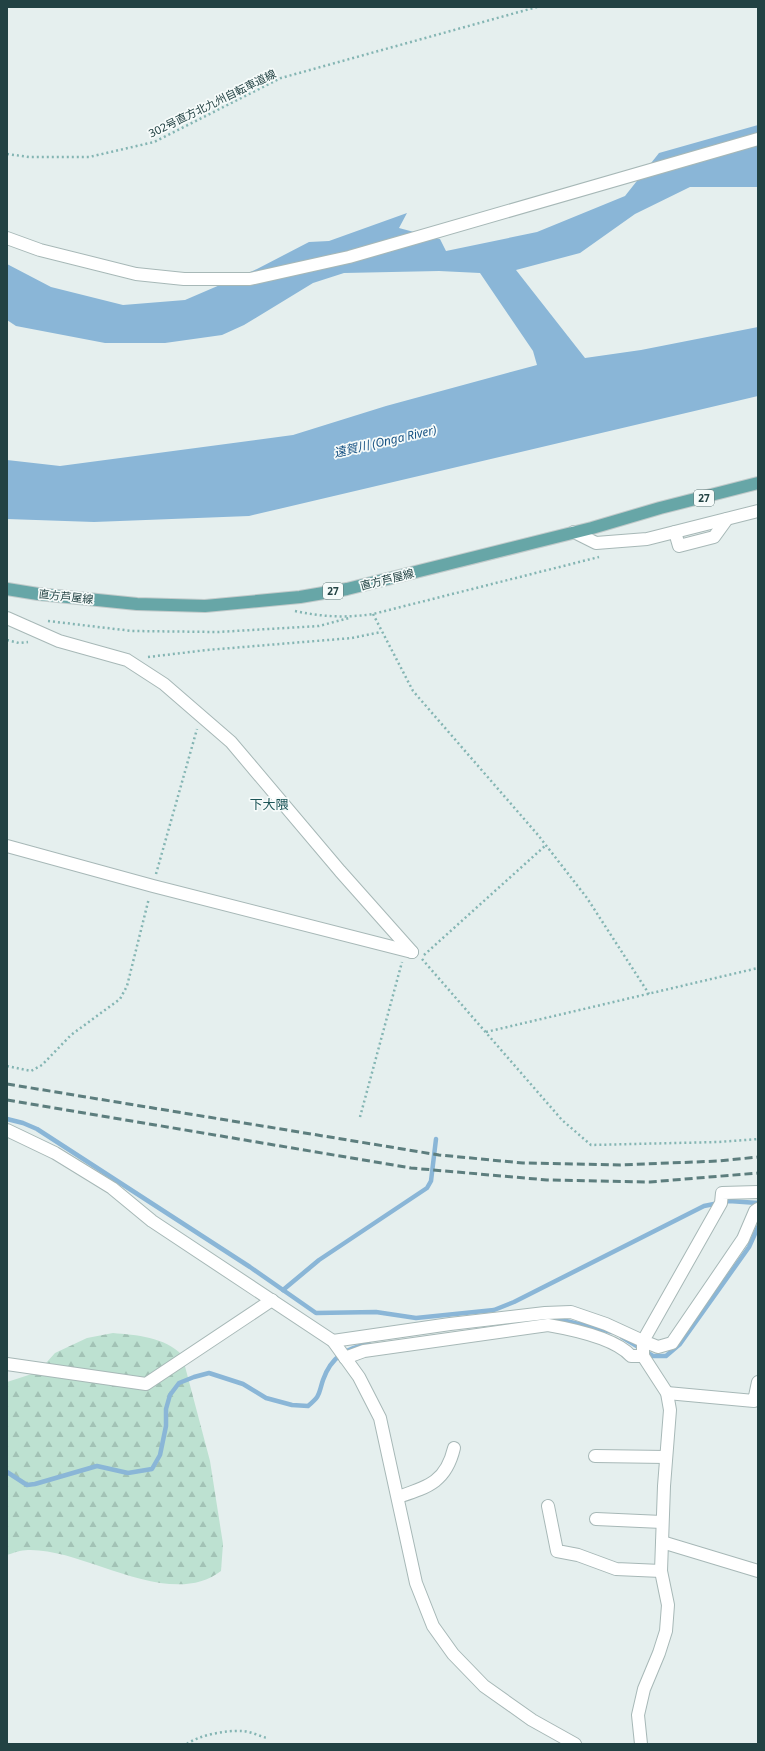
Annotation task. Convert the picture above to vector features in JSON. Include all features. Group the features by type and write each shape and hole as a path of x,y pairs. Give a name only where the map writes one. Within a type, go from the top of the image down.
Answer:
{"main road":[{"name":"直方芦屋線","path":"7,589 38,594 137,604 205,606 276,600 347,589 758,484"}],"street":[{"path":"7,238 40,250 136,274 184,278 250,279 349,257 758,139"},
{"path":"574,532 596,543 647,539 758,511"},
{"path":"7,618 59,641 127,660 164,684 230,742 340,871 413,953"},
{"path":"7,846 153,886 413,953"},
{"path":"7,1130 55,1153 112,1188 152,1221 333,1341 359,1377 380,1418 416,1583 434,1626 454,1654 484,1686 532,1720 575,1744"},
{"path":"641,1744 638,1715 644,1689 659,1653 666,1631 668,1605 661,1571 662,1522 670,1410 667,1393 643,1356 643,1342 722,1203 722,1193 758,1192"},
{"path":"333,1341 486,1320 545,1313 571,1312 606,1324 643,1342 658,1347 672,1343 743,1239 755,1211 758,1209"},
{"path":"7,1364 146,1384 272,1300"},
{"path":"486,1320 488,1334"},
{"path":"345,1358 364,1351 548,1326 578,1330 625,1349 631,1356 643,1356"},
{"path":"667,1393 754,1401 758,1382"},
{"path":"398,1497 436,1482 444,1472 452,1457 454,1448"},
{"path":"595,1456 666,1457"},
{"path":"548,1506 557,1551 578,1555 616,1569 661,1571"},
{"path":"596,1519 662,1522"},
{"path":"662,1542 758,1571"}],"path":[{"name":"302号直方北九州自転車道線","path":"7,154 29,158 89,157 154,142 281,78 537,7"},
{"path":"42,620 132,631 218,632 319,626 352,617 373,614 601,556"},
{"path":"276,600 289,610 316,616 352,617"},
{"path":"373,614 413,691 546,845 587,898 649,994"},
{"path":"127,660 207,650 352,638 381,632"},
{"path":"7,1066 32,1071 42,1066 71,1035 120,999 127,986 153,886 201,715"},
{"path":"360,1117 413,953 546,845"},
{"path":"413,953 486,1032 562,1120 591,1145 718,1142 758,1139"},
{"path":"486,1032 758,968"},
{"path":"187,1744 192,1740 212,1734 243,1731 267,1738"}],"green space":[{"path":"113,1333 150,1338 167,1344 182,1355 210,1461 223,1544 221,1571 200,1582 177,1584 152,1581 126,1575 75,1558 51,1552 25,1550 7,1555 7,1382 38,1372 55,1353 87,1338"}],"water":[{"name":"遠賀川 (Onga River)","path":"758,125 758,187 690,187 635,214 580,253 516,270 585,358 641,350 758,327 758,396 249,516 94,522 7,519 7,460 60,466 293,435 386,406 537,365 533,351 480,273 439,271 344,273 313,283 244,325 222,335 165,343 105,343 16,326 7,320 7,264 51,287 123,305 185,300 257,269 309,242 329,241 407,213 399,228 440,239 446,251 537,232 625,196 659,153"}],"waterway":[{"path":"7,1119 23,1123 37,1129 250,1267 316,1313 376,1312 416,1318 494,1310 514,1302 704,1206 729,1201 758,1203"},
{"path":"283,1290 319,1260 427,1188 431,1181 436,1139"},
{"path":"622,1337 653,1356 666,1356 680,1344 749,1247 758,1227"},
{"path":"554,1321 566,1321 612,1332"},
{"path":"7,1472 27,1485 97,1466 128,1473 152,1469 160,1455 166,1426 166,1409 170,1395 179,1383 209,1373 243,1384 266,1398 292,1405 308,1406 317,1397 330,1365 346,1351 369,1344"}],"railway":[{"path":"7,1084 439,1155 523,1163 620,1165 719,1161 758,1157"},
{"path":"7,1100 411,1168 547,1180 650,1182 758,1173"}],"district":[{"name":"下大隈","path":"269,804"}]}
